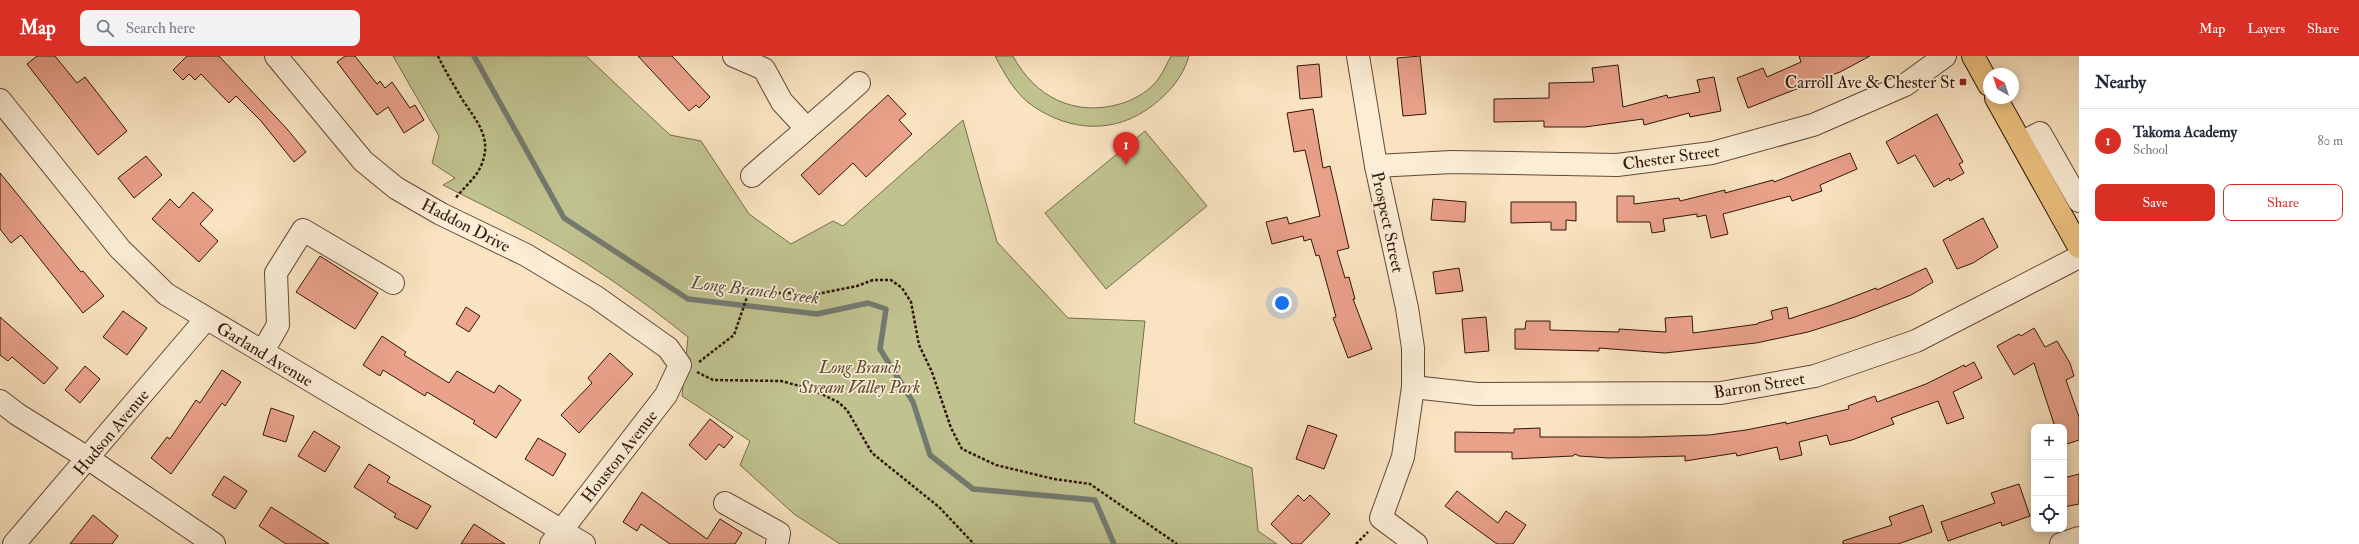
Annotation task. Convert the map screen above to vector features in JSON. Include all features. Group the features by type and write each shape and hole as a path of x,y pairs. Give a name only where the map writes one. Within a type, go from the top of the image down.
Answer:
{"main road":[{"path":"1973,56 1983,74"},
{"path":"1999,104 2079,247"}],"street":[{"name":"Haddon Drive","path":"276,56 363,161 396,188 441,214 526,255 596,297 668,348 688,365"},
{"path":"734,56 764,69 782,102 806,128"},
{"name":"Prospect Street","path":"1358,56 1376,166 1407,308 1413,348 1413,387 1403,457 1381,518 1416,544"},
{"name":"Chester Street","path":"1376,166 1452,162 1617,165 1712,153 1813,125 1905,85 1945,56"},
{"path":"752,176 794,142 806,128 859,83"},
{"name":"Garland Avenue","path":"0,100 120,249 166,294 263,352 556,538 584,544"},
{"path":"2021,143 2040,133 2079,201"},
{"path":"263,352 278,325 276,273 304,230 393,283"},
{"name":"Barron Street","path":"1413,387 1477,394 1721,393 1815,376 1916,341 2079,257"},
{"name":"Hudson Avenue","path":"14,544 89,459 206,319"},
{"name":"Houston Avenue","path":"556,538 688,365"},
{"path":"0,401 17,414 89,459 214,544"},
{"path":"725,503 779,533 777,544"},
{"path":"2062,544 2079,538"}],"path":[{"path":"438,56 463,100 478,120 485,140 485,153 480,169 441,214"},
{"path":"974,544 939,507 872,453 847,410 838,402 811,389 781,381 748,378 713,380 688,365 734,335 746,298 753,289 768,293 790,293 802,297 857,286 873,280 891,280 902,288 911,302 919,345 932,372 950,428 962,449 996,466 1054,479 1090,484 1177,544"}],"green space":[{"name":"Long Branch Stream Valley Park","path":"393,56 586,56 670,135 701,141 749,214 791,244 833,221 843,226 963,120 997,242 1068,318 1145,321 1134,423 1252,468 1258,531 1277,544 840,544 794,514 740,465 750,441 682,396 688,337 629,292 588,265 515,221 443,185 455,178 432,163 439,136"},
{"path":"995,56 1013,56 1022,70 1044,93 1072,105 1087,108 1120,104 1131,100 1146,91 1155,83 1171,56 1189,56 1183,71 1175,84 1152,106 1138,115 1123,121 1108,125 1093,126 1078,125 1062,121 1033,106 1016,90"},
{"path":"1145,131 1207,206 1106,289 1045,213"}],"building":[{"path":"37,56 55,56 77,83 85,77 127,131 98,155 27,64"},
{"path":"187,56 219,56 287,129 306,152 294,162 261,121 236,96 229,103 201,74 195,80 189,74 183,80 173,70"},
{"path":"345,56 355,56 377,84 380,81 385,88 392,82 410,108 415,105 424,120 404,133 388,107 377,115 337,62"},
{"path":"638,56 672,56 710,97 699,108 696,105 689,111"},
{"path":"1420,56 1426,114 1403,116 1397,58"},
{"path":"1799,56 1870,56 1840,72 1748,108 1737,78 1763,68 1767,77 1801,62"},
{"path":"1319,64 1322,97 1300,99 1297,66"},
{"path":"1618,65 1623,107 1667,95 1668,98 1700,92 1697,80 1714,77 1721,111 1690,117 1689,113 1644,125 1643,119 1585,127 1544,127 1544,121 1494,122 1494,99 1549,98 1549,83 1594,82 1592,68"},
{"path":"888,95 906,114 899,120 912,134 866,177 853,163 819,195 801,175"},
{"path":"1313,109 1323,168 1330,166 1349,248 1337,251 1345,278 1349,277 1355,299 1353,299 1372,349 1348,358 1333,318 1336,317 1319,255 1316,256 1311,239 1304,241 1303,236 1272,244 1266,222 1287,217 1289,224 1320,216 1305,150 1294,152 1287,113"},
{"path":"1937,114 1963,162 1959,164 1964,173 1950,181 1949,178 1934,187 1915,155 1898,164 1886,142"},
{"path":"1850,153 1857,169 1820,185 1822,191 1792,201 1790,196 1723,214 1728,234 1711,238 1706,215 1697,217 1697,214 1663,219 1665,231 1652,233 1650,222 1617,222 1617,196 1634,196 1634,204 1679,198 1680,201 1725,190 1725,193 1773,180 1774,182"},
{"path":"146,156 162,175 134,198 118,178"},
{"path":"0,173 81,272 83,271 104,296 83,313 21,235 11,243 0,229"},
{"path":"193,192 213,210 200,224 218,241 199,262 152,219 170,199 179,208"},
{"path":"1433,199 1466,202 1465,222 1431,220"},
{"path":"1511,202 1576,202 1576,221 1566,220 1566,230 1551,230 1551,222 1511,223"},
{"path":"1983,218 1998,247 1973,263 1957,269 1943,240"},
{"path":"320,256 378,293 355,329 296,292"},
{"path":"1459,268 1463,291 1436,294 1433,272"},
{"path":"1926,268 1933,282 1911,295 1855,317 1808,332 1756,343 1665,353 1599,348 1599,351 1515,349 1515,329 1525,329 1526,321 1550,321 1550,330 1619,332 1619,329 1666,332 1665,318 1692,316 1693,333 1758,324 1773,319 1771,311 1787,307 1789,319 1832,305 1876,288 1877,290"},
{"path":"466,307 480,316 469,332 456,324"},
{"path":"123,311 147,328 127,355 103,337"},
{"path":"0,317 58,368 44,384 12,357 8,361 0,355"},
{"path":"1486,317 1489,351 1465,353 1462,319"},
{"path":"2034,328 2045,347 2057,341 2070,363 2074,376 2066,380 2079,417 2079,440 2067,444 2067,424 2054,424 2034,363 2014,375 1997,346 2019,334 2021,336"},
{"path":"382,336 406,352 404,355 449,383 457,371 494,393 499,385 521,400 496,438 473,423 475,421 427,392 425,396 383,370 380,376 363,365"},
{"path":"610,353 633,374 579,433 561,415 592,383 588,378"},
{"path":"1974,362 1982,378 1953,392 1964,418 1947,424 1938,401 1891,418 1894,424 1852,440 1830,445 1827,435 1799,442 1802,455 1780,460 1777,447 1737,456 1736,453 1685,461 1685,456 1609,458 1579,456 1575,454 1573,456 1512,459 1512,452 1455,452 1455,432 1514,433 1514,429 1540,428 1540,437 1643,437 1709,435 1746,430 1786,422 1786,424 1849,409 1848,406 1875,396 1877,402 1926,384 1964,365 1965,367"},
{"path":"85,366 100,379 80,403 65,390"},
{"path":"222,370 241,382 225,406 222,403 171,474 151,458 167,437 170,439 196,400 200,403"},
{"path":"271,408 294,416 286,442 263,435"},
{"path":"710,419 733,437 724,448 719,444 706,460 689,445"},
{"path":"1308,425 1337,435 1324,469 1296,459"},
{"path":"314,431 340,447 325,472 298,456"},
{"path":"538,438 566,454 553,476 525,459"},
{"path":"369,464 390,477 387,482 431,506 417,529 394,517 396,514 354,487"},
{"path":"2079,474 2079,504 2067,506 2067,477"},
{"path":"224,476 247,491 235,509 212,495"},
{"path":"2019,484 2030,516 2002,526 2001,522 1948,541 1941,522 1995,503 1991,493"},
{"path":"1457,491 1498,523 1506,511 1526,525 1513,544 1497,544 1445,506"},
{"path":"642,492 707,539 720,519 742,533 735,544 670,544 641,524 637,531 623,522"},
{"path":"1298,495 1304,501 1310,495 1330,514 1301,544 1292,544 1271,524"},
{"path":"1923,505 1932,532 1898,544 1843,544 1843,541 1892,525 1889,517"},
{"path":"271,507 329,544 286,544 259,526"},
{"path":"93,515 118,536 112,544 70,544"},
{"path":"474,524 505,544 461,544"}],"waterway":[{"name":"Long Branch Creek","path":"474,56 564,218 688,299 817,314 868,303 886,309 880,349 913,402 930,455 973,489 1095,500 1114,544"}],"place":[{"name":"Carroll Ave & Chester St","path":"1963,82"},
{"name":"Takoma Academy","path":"1126,165"}]}
